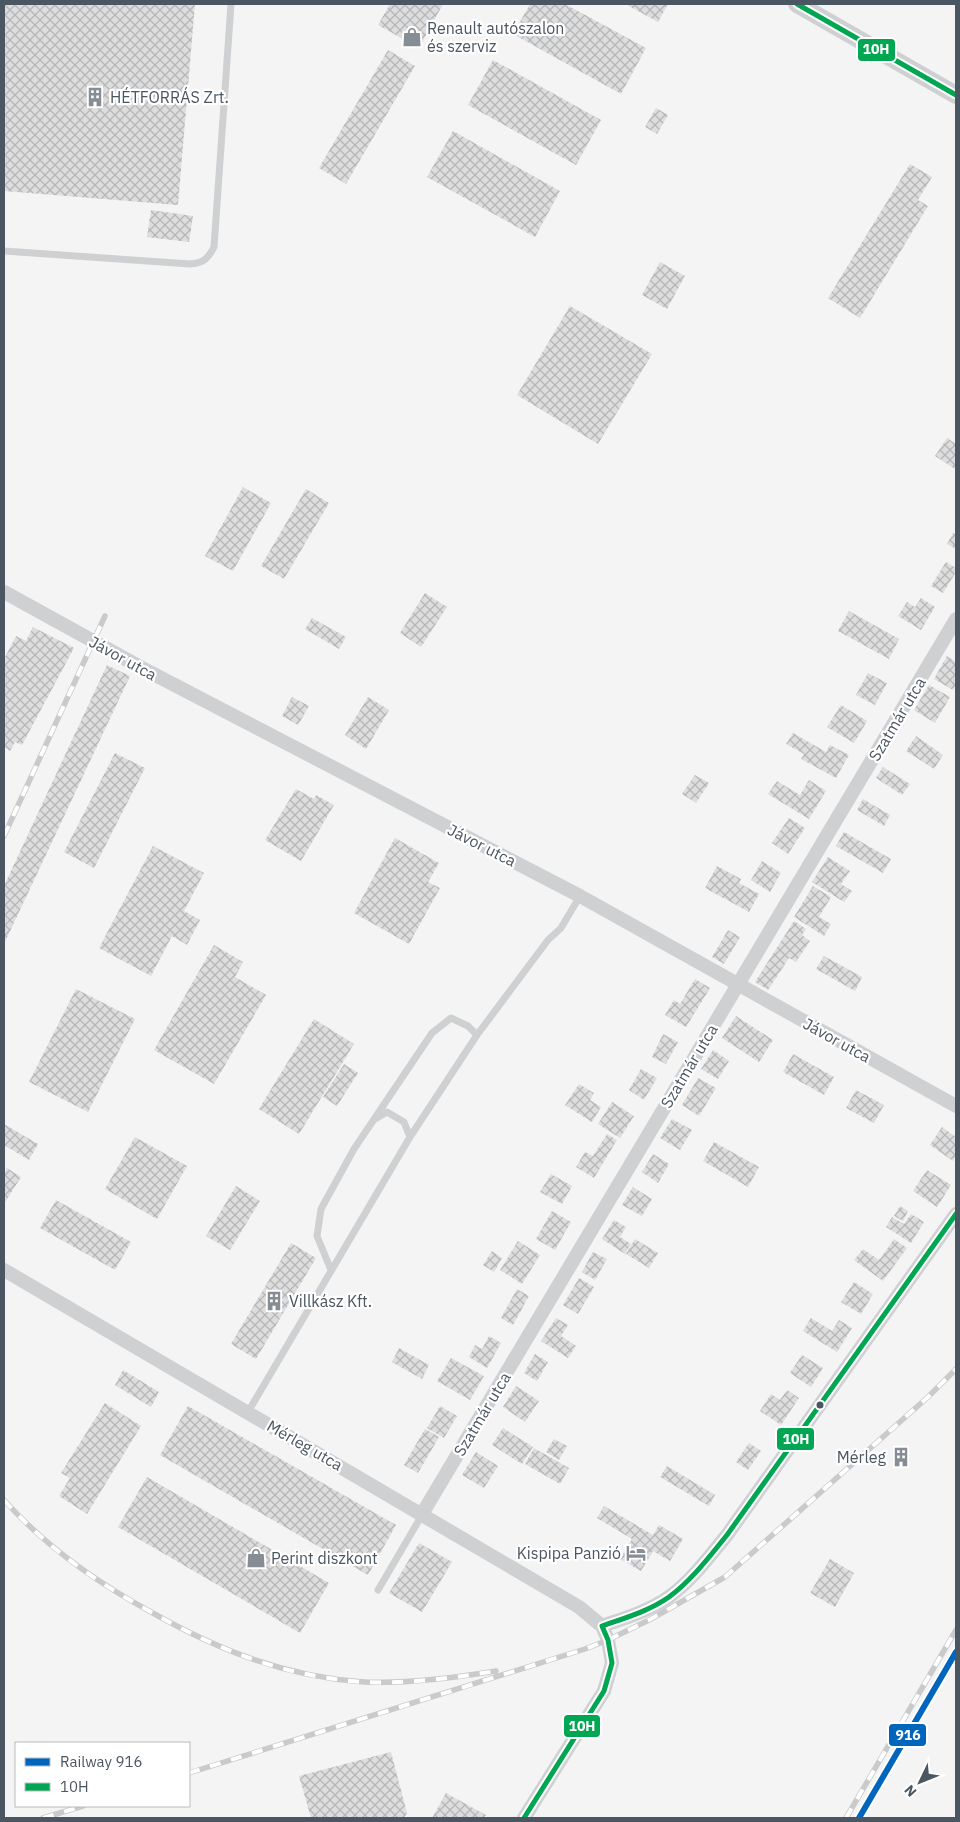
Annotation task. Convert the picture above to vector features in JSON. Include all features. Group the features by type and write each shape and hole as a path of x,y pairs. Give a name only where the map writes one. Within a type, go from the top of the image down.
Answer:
{"street":[{"path":"797,4 956,95"},
{"name":"Jávor utca","path":"4,592 142,668 580,896 956,1106"},
{"name":"Szatmár utca","path":"422,1514 956,619"},
{"path":"524,1818 604,1691 612,1663 608,1640 602,1626 632,1616 668,1597 703,1564 727,1535 956,1214"},
{"name":"Mérleg utca","path":"4,1270 579,1607 602,1626"}],"lane":[{"path":"4,251 190,264 201,263 209,256 214,247 230,4"},
{"path":"248,1412 410,1137 477,1035 548,940 561,928 580,896"},
{"path":"330,1270 317,1236 321,1208 354,1149 432,1033 451,1018 468,1026 477,1035"},
{"path":"373,1120 387,1112 404,1122 410,1137"},
{"path":"378,1590 422,1514"}],"building":[{"name":"HÉTFORRÁS Zrt.","path":"4,4 195,4 178,205 4,191"},
{"name":"Renault autószalon és szerviz","path":"390,4 443,4 419,48 378,25"},
{"path":"530,4 565,4 646,48 621,94 513,34"},
{"path":"625,4 668,4 658,22"},
{"path":"388,50 415,66 346,184 319,168"},
{"path":"493,60 601,120 576,165 468,105"},
{"path":"656,108 668,115 657,134 645,127"},
{"path":"453,131 560,191 535,237 427,177"},
{"path":"910,164 932,177 918,200 928,206 860,318 828,298"},
{"path":"151,210 193,216 189,242 147,237"},
{"path":"660,262 685,276 667,309 642,295"},
{"path":"570,306 652,354 598,444 517,395"},
{"path":"947,438 956,444 955,469 935,456"},
{"path":"243,487 271,503 233,571 205,556"},
{"path":"306,489 329,503 284,579 261,566"},
{"path":"953,533 956,535 956,549 947,544"},
{"path":"946,562 956,568 956,572 943,593 931,586"},
{"path":"425,593 447,607 421,647 400,633"},
{"path":"921,598 935,607 921,630 898,616 907,602 915,607"},
{"path":"849,611 899,639 889,659 838,631"},
{"path":"312,618 346,637 339,649 305,629"},
{"path":"33,627 74,648 22,745 15,742 10,751 4,747 4,659 16,636 26,641"},
{"path":"947,656 956,662 956,684 953,690 934,679"},
{"path":"107,665 130,676 4,944 4,886"},
{"path":"868,673 887,683 875,705 856,695"},
{"path":"929,685 950,697 935,723 914,710"},
{"path":"292,697 309,706 298,725 282,716"},
{"path":"368,697 389,710 366,749 345,735"},
{"path":"841,705 867,721 854,743 827,727"},
{"path":"793,733 826,752 830,745 849,755 836,778 801,759 804,754 786,744"},
{"path":"916,736 943,755 934,769 906,751"},
{"path":"115,753 145,768 94,868 64,852"},
{"path":"883,767 910,784 902,795 876,778"},
{"path":"695,775 709,783 696,803 682,794"},
{"path":"809,780 826,791 809,819 768,794 777,781 800,795"},
{"path":"296,789 314,799 316,795 334,805 301,861 265,840"},
{"path":"863,799 890,815 884,826 857,810"},
{"path":"789,818 805,828 788,854 772,843"},
{"path":"844,832 891,859 883,873 836,846"},
{"path":"395,838 439,863 428,882 440,888 409,944 354,913"},
{"path":"153,846 204,873 184,911 200,920 187,945 172,936 151,976 99,948"},
{"path":"828,857 850,871 841,884 852,891 844,902 812,882"},
{"path":"762,861 781,873 770,892 751,880"},
{"path":"717,866 741,879 739,883 759,894 749,912 705,888"},
{"path":"813,886 831,897 819,917 831,924 824,936 794,917"},
{"path":"794,921 806,929 802,935 810,941 796,962 789,958 768,990 755,982"},
{"path":"728,930 740,937 724,964 712,957"},
{"path":"214,945 243,962 235,977 266,995 214,1084 154,1050"},
{"path":"824,956 862,977 855,991 816,969"},
{"path":"695,979 710,988 686,1027 665,1015 674,1000 680,1004"},
{"path":"76,989 135,1019 88,1112 29,1082"},
{"path":"736,1016 773,1040 759,1062 722,1038"},
{"path":"314,1019 354,1044 299,1134 259,1109"},
{"path":"663,1034 678,1042 666,1064 652,1057"},
{"path":"713,1050 729,1061 718,1079 701,1069"},
{"path":"793,1054 834,1077 824,1095 783,1072"},
{"path":"344,1064 358,1073 337,1106 323,1097"},
{"path":"641,1069 657,1078 644,1100 629,1090"},
{"path":"698,1078 716,1088 699,1116 682,1105"},
{"path":"579,1084 594,1093 590,1100 601,1107 592,1122 565,1105"},
{"path":"856,1090 884,1105 874,1123 846,1108"},
{"path":"612,1102 634,1116 620,1138 598,1124"},
{"path":"672,1119 692,1130 680,1150 660,1138"},
{"path":"4,1124 38,1144 29,1160 4,1145"},
{"path":"942,1127 956,1137 956,1156 953,1161 930,1145"},
{"path":"607,1134 617,1140 594,1178 576,1167 585,1152 593,1156"},
{"path":"135,1137 187,1166 157,1219 105,1189"},
{"path":"714,1142 759,1167 748,1187 703,1161"},
{"path":"653,1154 669,1164 658,1183 642,1172"},
{"path":"7,1168 21,1177 4,1204 4,1174"},
{"path":"927,1170 951,1185 937,1207 913,1191"},
{"path":"551,1174 572,1186 562,1204 540,1192"},
{"path":"236,1186 260,1201 230,1250 206,1236"},
{"path":"633,1187 652,1199 642,1216 622,1205"},
{"path":"56,1200 131,1242 115,1270 40,1228"},
{"path":"900,1206 908,1211 903,1221 894,1216"},
{"path":"552,1211 571,1222 555,1250 536,1239"},
{"path":"911,1214 924,1222 911,1243 886,1227 892,1217 904,1224"},
{"path":"614,1220 626,1227 620,1237 631,1244 625,1254 602,1239"},
{"path":"635,1239 658,1253 649,1268 626,1254"},
{"path":"894,1239 907,1248 883,1281 854,1260 863,1249 879,1260"},
{"path":"518,1241 540,1255 522,1284 500,1270"},
{"name":"Villkász Kft.","path":"291,1243 316,1258 256,1359 231,1344"},
{"path":"492,1251 502,1258 494,1272 483,1265"},
{"path":"593,1252 607,1259 595,1280 582,1272"},
{"path":"579,1278 594,1287 578,1314 563,1305"},
{"path":"854,1282 873,1294 861,1314 841,1302"},
{"path":"517,1289 529,1296 513,1325 501,1318"},
{"path":"556,1318 568,1325 561,1336 576,1346 568,1358 541,1341"},
{"path":"811,1318 832,1331 839,1320 852,1328 837,1352 803,1331"},
{"path":"489,1336 501,1343 487,1368 469,1357 475,1345 482,1349"},
{"path":"399,1348 429,1365 422,1379 392,1362"},
{"path":"535,1354 548,1362 537,1381 524,1373"},
{"path":"802,1355 823,1368 811,1387 790,1373"},
{"path":"451,1358 484,1376 470,1400 437,1381"},
{"path":"123,1370 159,1392 151,1407 115,1385"},
{"path":"516,1386 539,1401 525,1422 503,1407"},
{"path":"787,1390 799,1398 781,1425 760,1411 771,1394 780,1400"},
{"path":"105,1403 141,1426 87,1514 59,1496 70,1478 61,1473"},
{"path":"188,1406 396,1525 368,1575 160,1455"},
{"path":"440,1406 457,1416 444,1438 427,1428"},
{"path":"503,1428 533,1447 522,1464 492,1445"},
{"path":"425,1429 439,1437 418,1473 404,1465"},
{"path":"554,1439 567,1446 559,1460 546,1452"},
{"path":"749,1443 761,1451 748,1470 736,1462"},
{"name":"Mérleg","path":"903,1447 909,1452 899,1466 892,1461"},
{"path":"534,1448 569,1468 560,1484 525,1464"},
{"path":"476,1452 498,1466 484,1488 462,1475"},
{"path":"667,1466 715,1495 709,1506 660,1477"},
{"path":"147,1477 329,1583 300,1633 118,1527"},
{"path":"604,1506 653,1535 659,1525 683,1539 670,1561 653,1551 641,1571 620,1559 632,1539 597,1518"},
{"path":"419,1543 452,1562 422,1612 389,1593"},
{"path":"830,1559 854,1573 835,1607 810,1593"},
{"path":"391,1752 407,1813 404,1818 311,1818 299,1776"},
{"path":"446,1793 486,1815 484,1818 432,1818"}],"railway":[{"path":"4,836 105,616"},
{"path":"190,1773 585,1649 651,1619 725,1577 928,1397 956,1369"},
{"path":"4,1500 54,1548 91,1576 176,1626 227,1650 280,1668 335,1679 364,1682 430,1680 496,1671"},
{"path":"846,1818 956,1630"},
{"path":"43,1818 80,1807"}],"rail line":[{"name":"916","path":"859,1818 956,1652"}],"transit line":[{"name":"10H","path":"797,4 956,95"},
{"name":"10H","path":"602,1626 637,1614 661,1602 700,1568 727,1535 956,1214"},
{"name":"10H","path":"524,1818 604,1691 612,1663 608,1640 602,1626"}],"place":[{"name":"Renault autószalon és szerviz","path":"412,37"},
{"name":"HÉTFORRÁS Zrt.","path":"95,97"},
{"name":"Villkász Kft.","path":"274,1301"},
{"name":"Mérleg","path":"901,1457"},
{"name":"Kispipa Panzió","path":"636,1553"},
{"name":"Perint diszkont","path":"256,1558"}]}
